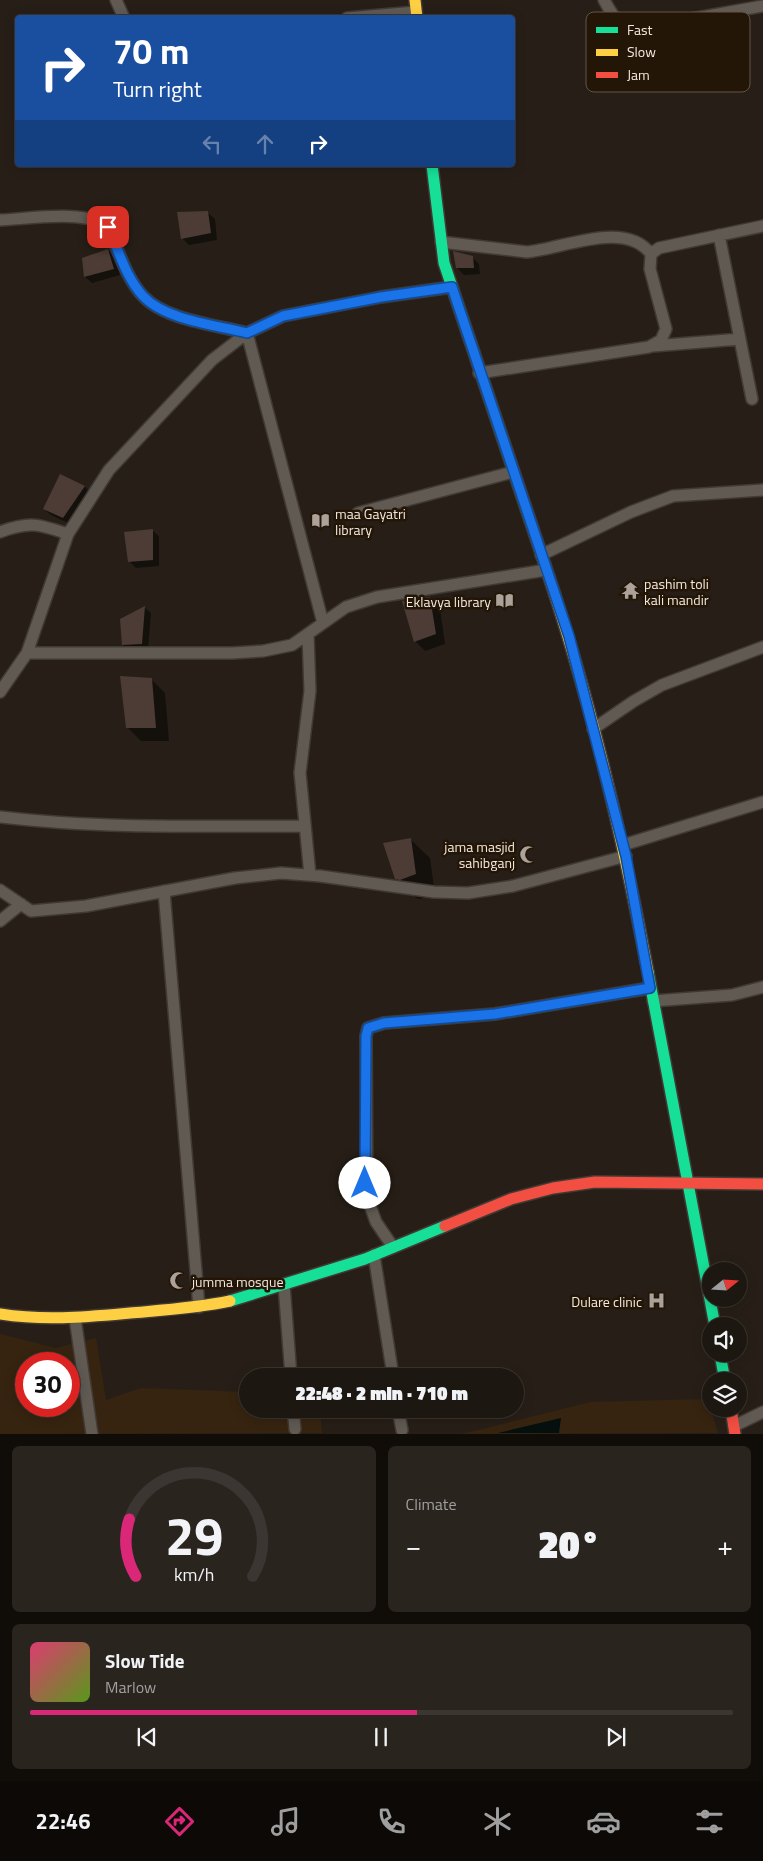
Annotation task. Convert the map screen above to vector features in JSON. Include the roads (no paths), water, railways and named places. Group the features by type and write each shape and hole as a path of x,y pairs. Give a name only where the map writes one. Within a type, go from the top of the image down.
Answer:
{"main road":[{"path":"415,0 416,15"},
{"path":"432,167 444,263 512,472 569,636 624,851 713,1317"},
{"path":"0,1314 34,1319 75,1318 199,1307 246,1297 374,1255 511,1199 553,1188 595,1182 763,1184"},
{"path":"733,1417 735,1430"}],"street":[{"path":"116,0 123,15"},
{"path":"604,0 611,12"},
{"path":"730,12 763,6"},
{"path":"0,220 68,218 101,221 108,227 132,281 153,306 166,312 247,333"},
{"path":"651,254 660,248 763,226"},
{"path":"719,235 752,400"},
{"path":"441,242 527,252 541,251 586,240 624,238 644,244 651,254 650,269 666,329 661,340 649,346"},
{"path":"0,692 27,653 68,534 109,470 212,360 247,333 283,316 381,297 452,287"},
{"path":"247,333 323,623"},
{"path":"479,373 649,346 740,339"},
{"path":"358,513 512,472"},
{"path":"541,555 638,509 673,496 763,490"},
{"path":"0,532 22,525 40,524 68,534"},
{"path":"27,653 263,651 292,645 346,607 377,597 546,570"},
{"path":"308,634 310,691 300,773 310,875"},
{"path":"594,729 634,700 662,685 763,647"},
{"path":"0,890 31,911 86,906 235,878 281,873 310,875 434,892 468,893 513,886 624,851 763,802"},
{"path":"0,817 74,825 118,827 305,826"},
{"path":"164,891 199,1307"},
{"path":"0,922 21,904"},
{"path":"653,1001 732,995 763,987"},
{"path":"393,1247 370,1208 365,1183 366,1036 368,1028 384,1023 495,1014 650,988"},
{"path":"374,1255 392,1368"},
{"path":"284,1284 290,1368"},
{"path":"75,1318 92,1434"},
{"path":"735,1430 763,1412"},
{"path":"294,1418 295,1429"},
{"path":"400,1418 402,1430"}],"place":[{"name":"maa Gayatri library","path":"321,521"},
{"name":"pashim toli kali mandir","path":"630,591"},
{"name":"Eklavya library","path":"505,601"},
{"name":"jama masjid sahibganj","path":"529,854"},
{"name":"jumma mosque","path":"178,1281"},
{"name":"Dulare clinic","path":"656,1301"}]}
